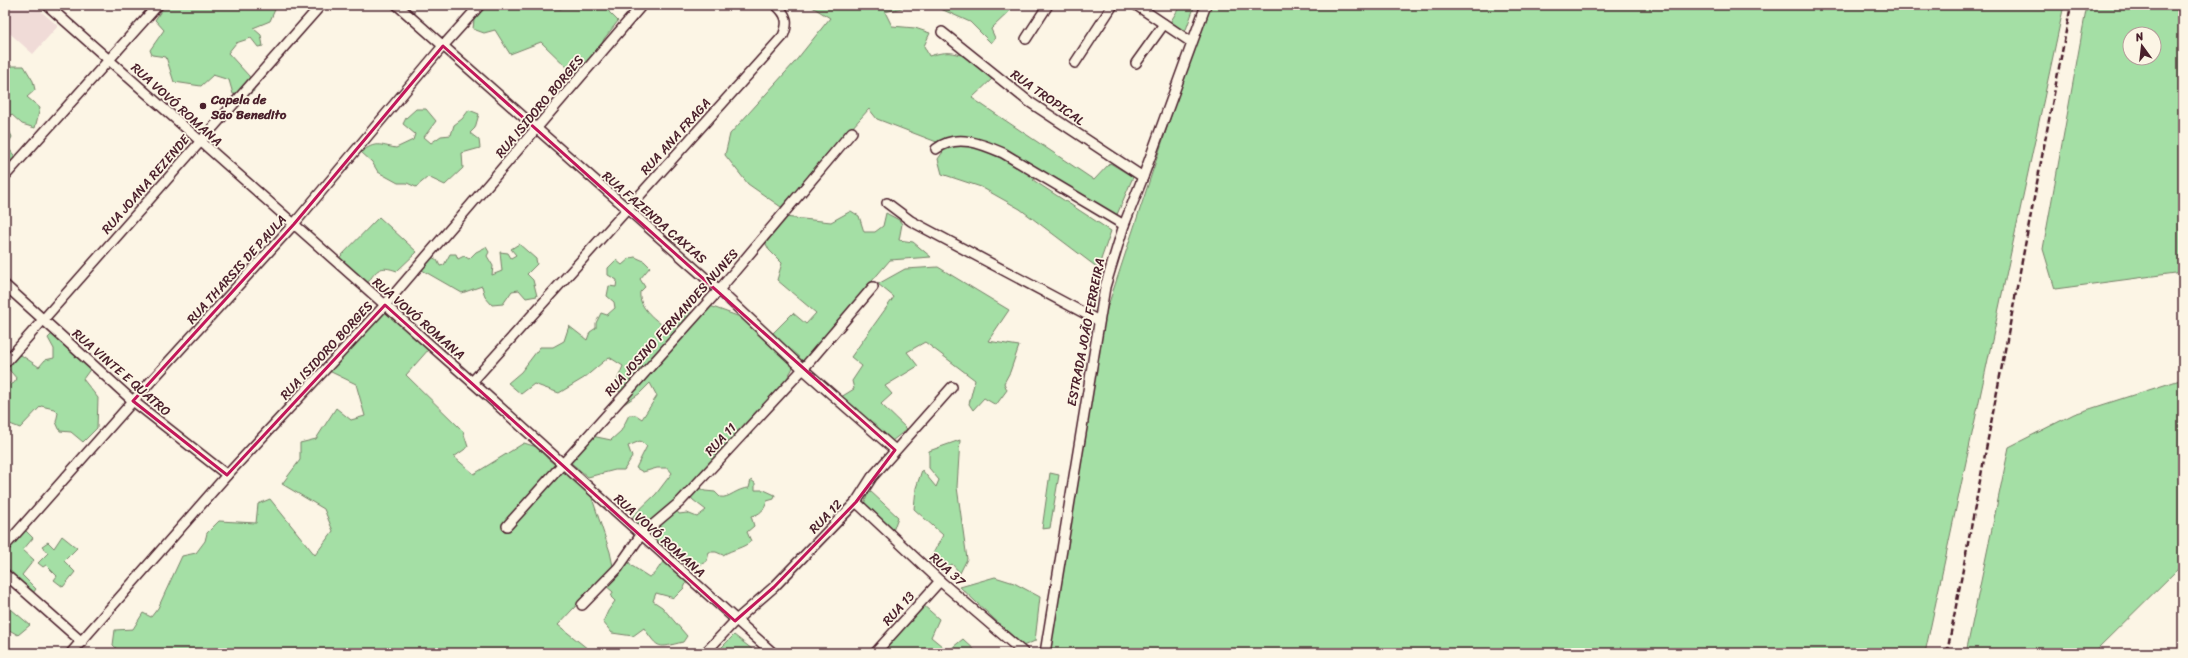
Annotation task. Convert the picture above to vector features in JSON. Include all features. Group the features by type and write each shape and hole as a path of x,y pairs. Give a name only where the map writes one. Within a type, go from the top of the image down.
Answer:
{"street":[{"name":"RUA VOVÓ ROMANA","path":"47,5 472,382 772,653"},
{"path":"5,176 110,61 158,5"},
{"name":"RUA JOANA REZENDE","path":"5,363 321,5"},
{"name":"RUA FAZENDA CAXIAS","path":"397,5 719,290 803,370 895,450"},
{"name":"RUA THARSIS DE PAULA","path":"5,546 133,401 294,224 443,46 480,5"},
{"name":"RUA ISIDORO BORGES","path":"71,653 227,475 385,305 642,5"},
{"path":"1026,39 1048,5"},
{"path":"1075,63 1113,5"},
{"path":"1136,5 1191,42"},
{"name":"ESTRADA JOÃO FERREIRA","path":"1045,653 1106,280 1124,225 1206,5"},
{"name":"RUA ANA FRAGA","path":"472,382 783,36 787,26 779,8"},
{"path":"1136,63 1164,24"},
{"name":"RUA TROPICAL","path":"942,32 1028,101 1143,177"},
{"name":"RUA JOSINO FERNANDES NUNES","path":"506,526 719,290 852,132"},
{"path":"936,149 949,142 959,140 987,146 1003,153 1124,225"},
{"path":"887,203 911,221 1099,321"},
{"name":"RUA VINTE E QUATRO","path":"5,285 133,401 227,475"},
{"name":"RUA 11","path":"582,605 618,568 642,535 680,502 803,370 873,287"},
{"name":"RUA 12","path":"705,653 735,621 774,587 856,502 872,476 952,387"},
{"name":"RUA 37","path":"856,502 940,581 1024,653"},
{"path":"5,574 82,642"},
{"name":"RUA 13","path":"875,653 940,581"}],"highlighted area":[{"path":"443,46 895,450 856,502 774,587 735,621 385,305 227,475 133,401 294,224"}],"shaded area":[{"path":"8,5 34,5 58,26 33,54 5,29 5,8"}],"green space":[{"path":"165,5 277,5 270,21 253,28 261,35 263,46 258,47 251,38 236,43 228,53 249,76 254,91 247,96 233,94 229,80 213,75 201,86 174,82 166,57 152,55 150,50 164,30 155,20"},
{"path":"485,5 553,5 553,8 561,9 565,5 608,5 609,12 618,21 604,39 599,51 579,75 573,73 541,42 510,54 495,30 484,33 473,29 474,19"},
{"path":"809,5 914,5 885,12 892,26 915,28 930,33 924,46 929,56 940,53 949,53 964,56 993,78 972,98 1094,180 1110,163 1133,177 1116,217 1044,174 1033,180 1111,231 1098,268 1020,209 981,187 942,174 938,159 947,146 877,119 869,109 781,207 748,184 725,155 730,134 794,63 830,18"},
{"path":"932,5 1016,5 991,29 995,38 991,43 970,22"},
{"path":"1176,5 1195,5 1184,35 1169,24 1179,8"},
{"path":"1209,5 2064,5 1925,653 1050,653 1104,318"},
{"path":"2087,5 2183,5 2183,272 2055,289 2043,249"},
{"path":"5,66 24,66 33,81 35,90 27,97 40,108 35,128 22,124 11,114 5,122"},
{"path":"416,109 426,109 436,121 424,137 431,143 441,136 451,135 454,125 462,119 469,110 479,114 475,128 470,133 479,140 480,148 462,153 463,168 445,185 428,177 416,187 407,183 398,183 378,172 372,162 361,152 374,145 396,148 413,140 415,134 403,124 406,118"},
{"path":"5,122 12,137 7,146 16,158 5,171"},
{"path":"851,211 859,216 864,232 875,232 883,226 886,213 899,220 902,224 899,240 913,242 931,257 890,260 801,364 772,334 793,313 806,324 816,313 777,280 782,263 769,250 764,240 784,217 831,222"},
{"path":"379,217 417,252 397,271 387,268 379,270 367,284 338,259"},
{"path":"519,244 536,259 537,264 527,274 533,280 537,296 526,298 519,290 512,291 503,304 492,305 485,297 482,286 462,293 422,270 420,261 427,254 437,260 440,266 444,265 450,254 456,254 458,259 464,256 469,259 476,252 486,247 489,252 487,256 493,266 492,275 502,271 500,252 508,253 511,258 516,255 511,249"},
{"path":"635,257 644,261 650,267 640,279 645,287 640,292 642,304 649,314 668,330 688,311 700,316 710,306 743,318 794,366 782,387 758,411 751,435 705,467 688,489 642,528 633,521 633,516 656,494 672,473 668,468 657,468 643,472 636,468 647,446 640,441 628,446 632,457 624,470 615,470 588,477 570,462 592,436 611,440 621,431 629,415 636,415 642,419 657,396 650,383 639,394 624,404 616,383 623,366 609,357 584,378 559,393 534,384 521,394 508,383 521,372 540,347 553,347 564,341 569,326 587,340 590,332 596,328 596,323 601,313 607,315 615,308 614,302 607,296 609,286 616,287 617,280 608,275 608,268 616,260 622,265 630,258"},
{"path":"938,267 1009,310 988,341 1019,346 1010,372 1004,383 1007,390 996,405 984,398 973,410 969,404 975,380 925,342 907,352 918,366 885,386 892,394 881,404 907,429 892,441 841,397 854,389 852,381 862,366 851,357 894,297 878,284 905,269"},
{"path":"386,310 429,349 406,375 463,431 468,447 454,457 474,474 524,443 537,447 548,459 591,495 610,552 613,566 558,625 593,653 121,653 113,645 115,630 133,629 143,613 151,617 158,608 182,556 196,553 205,541 207,533 219,521 256,523 258,504 270,499 315,555 333,531 324,509 282,484 300,460 300,443 316,439 336,408 351,420 365,416 356,384 329,371"},
{"path":"53,333 91,368 83,379 98,398 97,428 83,442 71,432 60,431 56,422 58,413 54,409 41,406 20,428 5,422 5,382 13,384 17,379 6,366 15,356 21,355 39,367 45,360 54,358 54,349 48,338"},
{"path":"2183,379 2183,564 2093,653 1966,653 2009,447 2074,414"},
{"path":"960,440 957,487 967,559 960,573 952,564 943,571 929,561 943,535 914,509 916,488 922,470 936,487 939,480 929,468 929,451"},
{"path":"1050,473 1059,475 1050,528 1042,529"},
{"path":"751,480 755,483 755,490 764,490 775,495 774,499 767,501 762,511 751,516 754,526 747,532 751,541 723,555 716,552 709,552 707,561 695,568 685,568 679,574 687,581 684,588 674,598 656,593 653,601 662,607 687,636 683,642 660,646 656,644 644,628 633,636 612,633 603,622 615,601 611,597 613,592 605,585 620,562 628,561 632,566 649,577 669,557 647,536 650,530 658,527 676,510 679,514 687,513 697,517 706,510 690,496 699,488 705,491 715,492 720,497 723,497 745,488 749,488"},
{"path":"869,490 898,517 893,531 864,504"},
{"path":"25,530 33,538 23,550 34,560 22,575 36,589 33,593 5,569 5,550"},
{"path":"62,536 77,548 64,561 75,572 63,587 54,580 57,576 46,565 43,567 38,563 48,553 42,546 48,542 54,548"},
{"path":"995,577 1014,583 1040,597 1035,641 1023,646 960,587"},
{"path":"5,604 30,625 18,635 11,631 5,636"},
{"path":"922,604 939,619 931,637 948,651 963,639 978,653 878,653"},
{"path":"734,635 757,653 716,653"}],"railway":[{"path":"1947,653 2071,5"}],"place":[{"name":"Capela de São Benedito","path":"203,106"}]}
